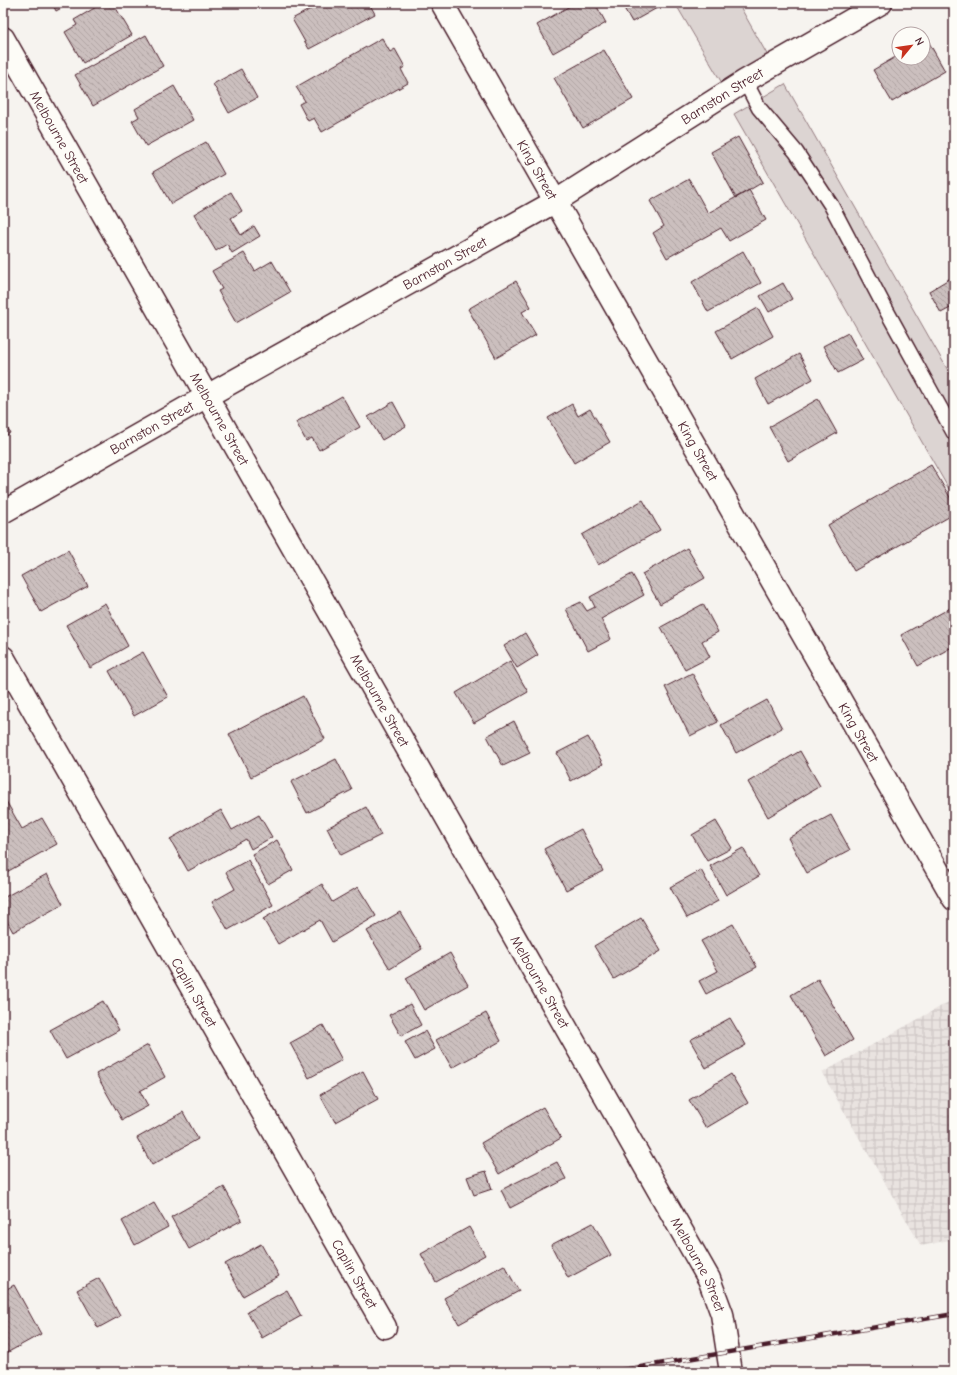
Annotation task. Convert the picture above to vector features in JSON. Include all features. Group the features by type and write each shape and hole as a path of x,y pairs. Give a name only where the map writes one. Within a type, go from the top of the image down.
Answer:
{"street":[{"name":"King Street","path":"442,3 954,899"},
{"name":"Barnston Street","path":"3,512 556,201 744,81 881,3"},
{"name":"Melbourne Street","path":"3,38 709,1279 722,1314 731,1372"},
{"name":"Caplin Street","path":"3,657 385,1327"}],"lane":[{"path":"744,81 759,108 796,152 831,205 954,433"}],"shaded area":[{"path":"675,3 738,3 768,56 722,83"},
{"path":"785,84 954,381 954,498 734,114"},
{"path":"954,999 954,1239 921,1246 822,1073"}],"building":[{"path":"52,3 71,3 56,11"},
{"path":"103,3 113,3 132,35 83,63 65,32 77,25 74,20"},
{"path":"322,3 369,3 375,14 309,49 292,19"},
{"path":"575,3 595,3 606,23 553,53 537,25"},
{"path":"621,3 666,3 632,22"},
{"path":"146,35 163,66 93,106 75,75"},
{"path":"382,38 390,52 395,49 405,67 401,69 408,83 322,132 314,118 308,121 299,104 305,101 296,87"},
{"path":"931,46 945,71 892,102 873,70 891,60 891,66 931,66"},
{"path":"604,50 633,99 583,128 554,78"},
{"path":"241,69 257,98 229,113 213,84"},
{"path":"174,86 193,120 146,146 132,121 139,117 135,109"},
{"path":"738,137 763,182 736,198 711,152"},
{"path":"206,142 224,174 171,204 153,172"},
{"path":"689,179 708,213 749,190 766,220 729,241 721,228 667,258 653,233 664,226 650,201"},
{"path":"231,192 242,211 231,218 241,235 254,226 260,236 232,253 227,244 216,251 194,214"},
{"path":"743,251 761,283 708,312 692,282"},
{"path":"244,253 255,271 272,261 290,292 236,323 218,291 222,289 212,271"},
{"path":"954,276 954,306 941,313 929,291"},
{"path":"516,281 531,307 522,312 536,335 496,358 468,309"},
{"path":"783,283 792,299 769,312 760,296"},
{"path":"758,308 773,336 732,359 716,331"},
{"path":"848,333 863,360 838,373 823,346"},
{"path":"799,354 813,379 768,404 755,379"},
{"path":"342,396 360,427 319,450 312,438 306,441 296,422"},
{"path":"818,399 837,433 788,461 769,427"},
{"path":"393,402 406,426 382,440 368,417"},
{"path":"572,404 578,416 590,409 610,442 574,463 548,418"},
{"path":"3,420 10,433 3,437"},
{"path":"931,465 954,504 954,514 854,571 828,525"},
{"path":"643,500 660,530 598,565 582,535"},
{"path":"687,548 705,578 660,604 642,574"},
{"path":"68,550 88,586 41,612 21,576"},
{"path":"632,574 644,595 601,619 611,639 588,651 566,609 581,602 587,611 595,607 590,597"},
{"path":"105,603 128,646 90,668 66,625"},
{"path":"703,604 718,632 702,641 710,657 685,670 661,627"},
{"path":"954,606 954,646 918,666 901,635"},
{"path":"525,633 538,655 517,668 504,646"},
{"path":"143,652 168,697 134,716 109,671"},
{"path":"510,661 528,692 474,723 456,693"},
{"path":"692,673 718,722 690,736 665,687"},
{"path":"303,696 325,739 251,777 229,734"},
{"path":"767,700 782,728 736,753 721,725"},
{"path":"514,721 530,753 503,766 487,736"},
{"path":"588,737 603,764 571,781 557,753"},
{"path":"800,751 820,786 768,817 748,782"},
{"path":"336,759 352,790 307,813 291,782"},
{"path":"6,801 22,829 42,818 57,844 3,874 3,803"},
{"path":"366,807 381,835 341,855 327,828"},
{"path":"221,810 232,830 259,815 272,837 251,849 246,839 188,871 170,839"},
{"path":"831,815 850,850 807,873 788,838"},
{"path":"716,821 732,848 707,861 692,835"},
{"path":"581,829 603,871 566,890 544,849"},
{"path":"277,840 293,870 268,884 252,854"},
{"path":"743,848 759,876 726,895 710,866"},
{"path":"248,860 273,905 228,930 212,902 235,889 226,872"},
{"path":"701,870 718,901 687,918 670,887"},
{"path":"47,874 63,904 13,932 3,914 3,898"},
{"path":"322,884 332,902 358,887 376,916 332,942 320,920 278,944 263,919"},
{"path":"400,912 422,949 390,969 367,931"},
{"path":"641,918 661,951 614,979 594,946"},
{"path":"733,924 757,967 706,994 699,981 718,971 701,941"},
{"path":"450,953 468,985 424,1010 406,978"},
{"path":"818,979 853,1040 826,1056 791,995"},
{"path":"103,1001 119,1030 66,1059 50,1030"},
{"path":"410,1004 421,1025 401,1036 389,1015"},
{"path":"486,1013 501,1041 452,1068 436,1040"},
{"path":"730,1018 746,1045 706,1068 690,1040"},
{"path":"323,1025 342,1060 309,1078 290,1043"},
{"path":"425,1031 435,1049 415,1060 405,1042"},
{"path":"148,1045 165,1077 140,1091 148,1106 122,1120 96,1074"},
{"path":"363,1071 378,1099 335,1122 320,1095"},
{"path":"731,1074 748,1103 706,1128 689,1100"},
{"path":"543,1107 561,1138 499,1174 481,1143"},
{"path":"183,1112 198,1139 152,1165 137,1138"},
{"path":"557,1162 566,1179 510,1208 501,1190"},
{"path":"486,1171 492,1189 474,1195 467,1177"},
{"path":"224,1187 242,1220 189,1249 171,1217"},
{"path":"154,1203 168,1227 135,1245 122,1221"},
{"path":"593,1223 611,1255 568,1278 551,1245"},
{"path":"469,1227 485,1255 436,1282 421,1254"},
{"path":"261,1244 279,1276 243,1296 225,1264"},
{"path":"504,1265 519,1291 459,1324 444,1298"},
{"path":"99,1278 120,1316 98,1328 77,1290"},
{"path":"14,1285 41,1334 3,1355 3,1291"},
{"path":"287,1290 301,1316 262,1338 247,1312"}],"railway":[{"path":"611,1372 954,1314"}]}
